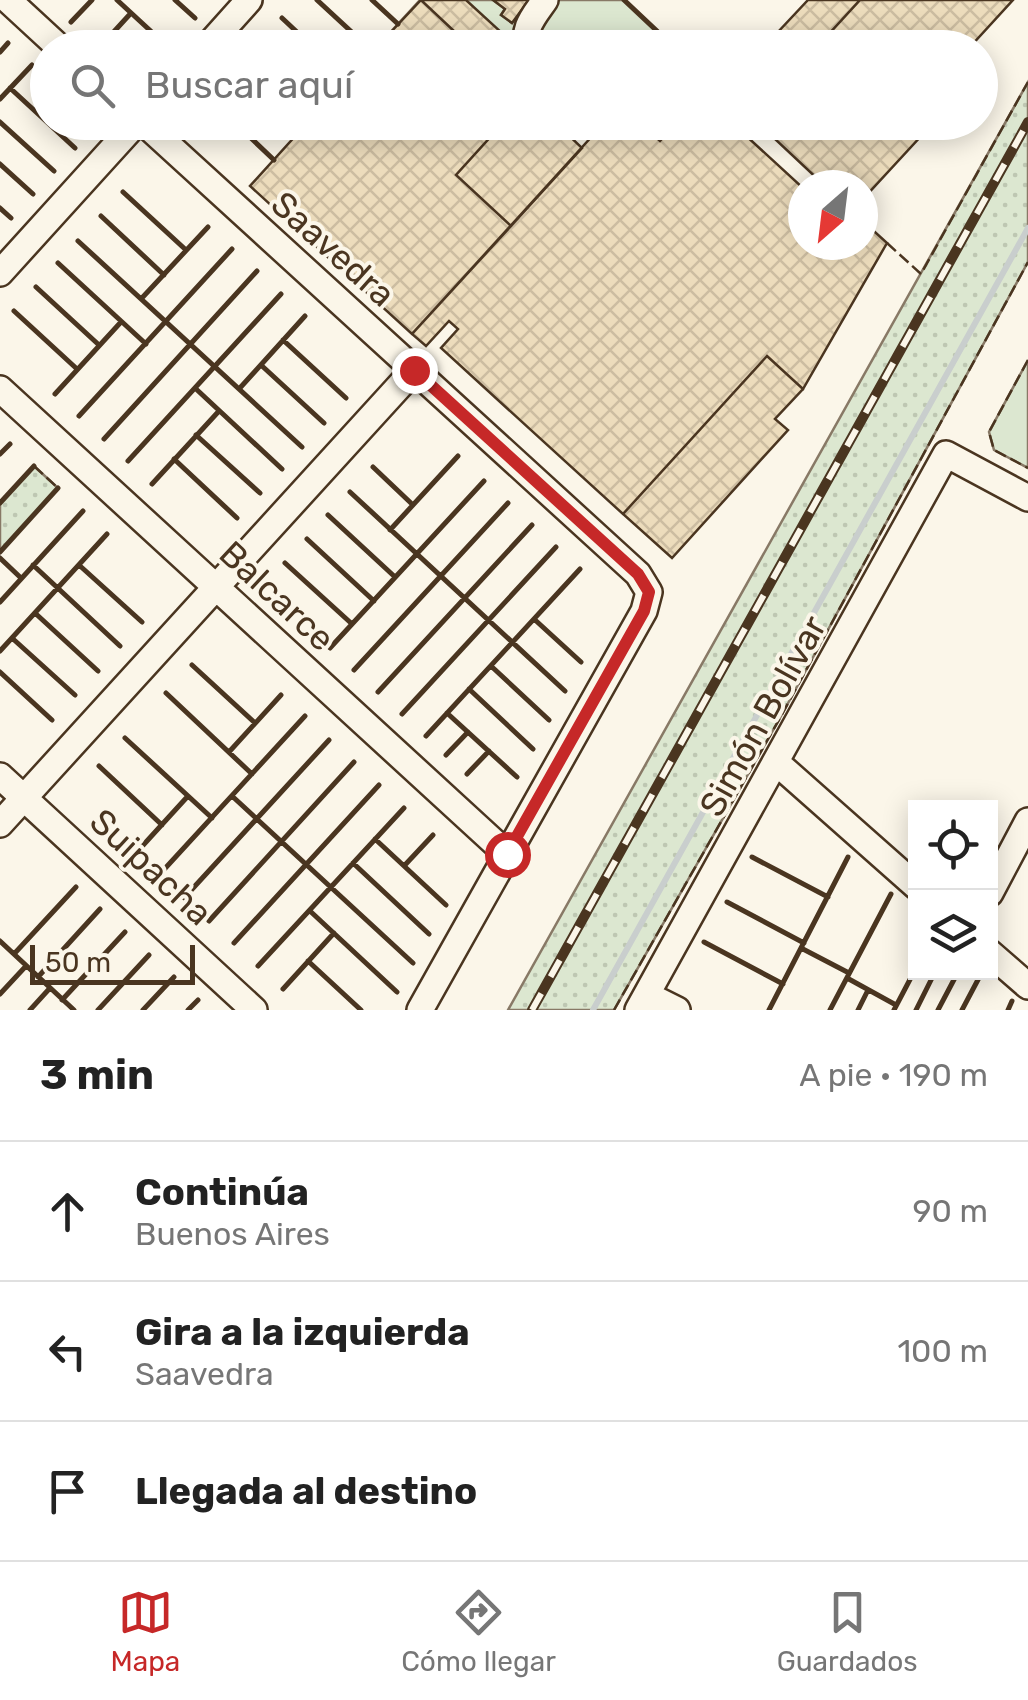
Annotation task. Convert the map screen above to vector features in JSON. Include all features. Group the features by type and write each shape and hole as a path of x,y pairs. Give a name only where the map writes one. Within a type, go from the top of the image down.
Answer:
{"street":[{"path":"8,0 40,30"},
{"path":"222,30 249,0"},
{"path":"527,30 544,0"},
{"path":"0,273 123,140"},
{"name":"Saavedra","path":"160,140 638,574 649,592 644,611 507,854"},
{"path":"0,824 414,370"},
{"name":"Balcarce","path":"0,389 507,854"},
{"name":"Simón Bolívar","path":"643,1002 946,454 1028,498"},
{"path":"777,763 908,879"},
{"name":"Suipacha","path":"0,776 254,1010"},
{"path":"991,890 1028,822"},
{"path":"420,1010 507,854"},
{"path":"998,960 1028,986"},
{"path":"643,1002 677,1010"}],"green space":[{"path":"420,0 493,0 505,9 501,15 512,23 529,0 624,0 657,30 392,30"},
{"path":"1028,82 1028,262 780,718 614,1010 508,1010 998,140"},
{"path":"1028,360 1028,468 994,450 989,432"},
{"path":"34,466 58,488 0,552 0,503"}],"building":[{"path":"421,0 453,30 393,30"},
{"path":"421,0 466,0 499,30 453,30"},
{"path":"493,0 529,0 512,23 501,15 505,9"},
{"path":"808,0 860,0 832,30 780,30"},
{"path":"860,0 1013,0 986,30 832,30"},
{"path":"292,140 488,140 456,175 511,226 412,334 250,186"},
{"path":"488,140 574,140 582,148 511,226 456,175"},
{"path":"589,140 751,140 788,174 788,260 877,260 803,389 767,356 623,514 441,348 458,329 449,321 426,346 412,334"},
{"path":"776,140 917,140 878,183 878,170 808,170"},
{"path":"878,235 887,243 878,259"},
{"path":"767,356 803,389 775,419 788,430 672,558 623,514"}],"waterway":[{"path":"593,1010 1028,228"}],"railway":[{"path":"532,1010 1028,122"}],"fence":[{"path":"998,136 1028,82"},
{"path":"887,243 921,274 996,140"},
{"path":"614,1010 780,718 1028,262"},
{"path":"1028,360 989,432 994,450 1028,468"},
{"path":"34,466 58,488"}],"wall":[{"path":"71,22 92,0"},
{"path":"117,0 150,30"},
{"path":"175,0 195,18"},
{"path":"317,0 350,30"},
{"path":"372,0 398,24"},
{"path":"624,0 656,30"},
{"path":"115,30 131,13"},
{"path":"282,18 295,30"},
{"path":"0,52 8,43"},
{"path":"0,99 30,67"},
{"path":"10,88 30,106"},
{"path":"0,122 54,171"},
{"path":"66,140 75,148"},
{"path":"253,140 274,160"},
{"path":"0,164 33,194"},
{"path":"123,192 186,250"},
{"path":"0,208 11,218"},
{"path":"101,216 164,275"},
{"path":"141,299 208,227"},
{"path":"78,241 302,447"},
{"path":"79,416 232,249"},
{"path":"58,263 146,344"},
{"path":"104,439 257,271"},
{"path":"36,287 99,345"},
{"path":"128,461 281,294"},
{"path":"14,311 77,369"},
{"path":"239,389 305,316"},
{"path":"55,394 121,322"},
{"path":"283,340 346,398"},
{"path":"261,365 324,423"},
{"path":"195,388 282,469"},
{"path":"152,484 219,411"},
{"path":"196,435 260,493"},
{"path":"0,454 10,444"},
{"path":"390,530 458,456"},
{"path":"174,459 237,518"},
{"path":"0,503 34,466"},
{"path":"373,467 413,505"},
{"path":"330,648 484,481"},
{"path":"0,552 58,488"},
{"path":"350,492 565,691"},
{"path":"354,670 508,503"},
{"path":"0,602 83,511"},
{"path":"328,515 395,577"},
{"path":"378,692 532,525"},
{"path":"0,651 107,534"},
{"path":"307,539 374,601"},
{"path":"402,714 556,547"},
{"path":"0,558 21,578"},
{"path":"285,563 352,624"},
{"path":"33,565 120,646"},
{"path":"79,565 142,622"},
{"path":"426,736 580,569"},
{"path":"35,613 98,671"},
{"path":"534,619 581,662"},
{"path":"12,638 75,695"},
{"path":"192,665 255,723"},
{"path":"491,666 549,720"},
{"path":"0,672 52,720"},
{"path":"469,689 533,749"},
{"path":"166,693 252,774"},
{"path":"229,752 281,695"},
{"path":"447,713 517,777"},
{"path":"159,875 305,716"},
{"path":"446,755 468,732"},
{"path":"125,738 212,818"},
{"path":"184,898 329,740"},
{"path":"467,774 489,751"},
{"path":"209,921 354,762"},
{"path":"99,766 162,825"},
{"path":"234,943 379,785"},
{"path":"136,853 188,796"},
{"path":"232,796 413,963"},
{"path":"258,966 404,808"},
{"path":"404,866 433,835"},
{"path":"375,839 446,905"},
{"path":"752,857 828,897"},
{"path":"769,1010 848,857"},
{"path":"353,863 429,934"},
{"path":"14,954 76,887"},
{"path":"830,1010 891,894"},
{"path":"727,902 804,943"},
{"path":"38,977 100,909"},
{"path":"310,911 397,992"},
{"path":"62,1000 125,932"},
{"path":"283,989 334,933"},
{"path":"0,941 74,1010"},
{"path":"704,942 783,984"},
{"path":"801,948 849,973"},
{"path":"98,1010 149,955"},
{"path":"308,961 361,1010"},
{"path":"0,994 26,966"},
{"path":"143,1010 174,977"},
{"path":"847,978 896,1005"},
{"path":"894,1010 910,980"},
{"path":"916,1010 931,980"},
{"path":"938,1010 954,980"},
{"path":"962,1010 978,980"},
{"path":"30,1010 50,988"},
{"path":"858,1010 868,990"},
{"path":"188,1010 198,1000"},
{"path":"1008,1010 1012,1001"}],"route":[{"path":"414,370 638,574 649,592 644,611 507,854"}]}
